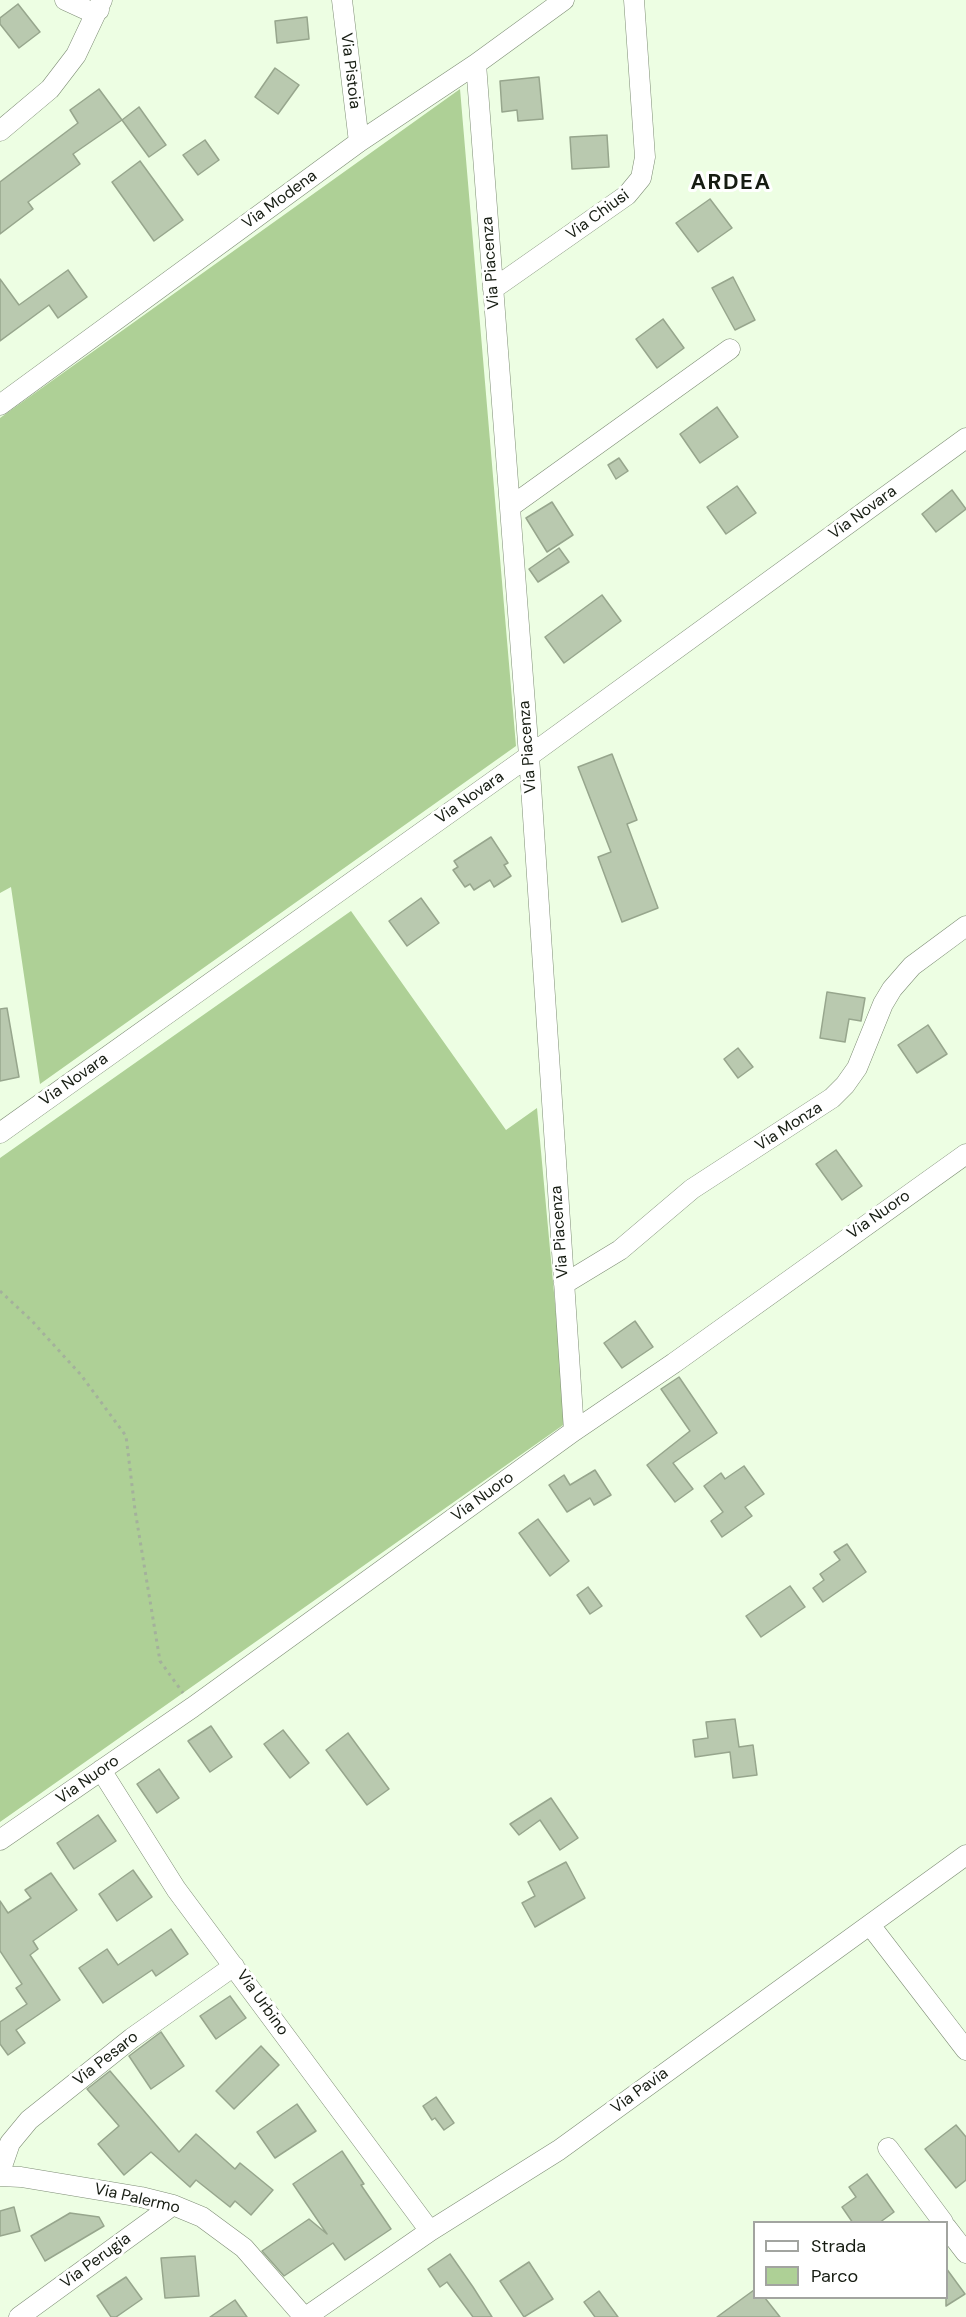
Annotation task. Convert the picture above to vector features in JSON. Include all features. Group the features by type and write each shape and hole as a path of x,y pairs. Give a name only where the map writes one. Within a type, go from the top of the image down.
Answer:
{"street":[{"path":"65,0 88,11 101,5"},
{"name":"Via Pistoia","path":"342,0 359,142"},
{"name":"Via Modena","path":"0,405 359,142 476,64 564,0"},
{"name":"Via Chiusi","path":"493,289 627,195 641,178 645,157 634,0"},
{"path":"0,131 50,89 76,55 101,5"},
{"name":"Via Piacenza","path":"476,64 529,756 574,1431"},
{"path":"510,507 730,349"},
{"name":"Via Novara","path":"0,1133 529,756 966,438"},
{"name":"Via Monza","path":"564,1284 620,1250 692,1189 832,1098 857,1068 883,1004 892,989 912,966 966,926"},
{"name":"Via Nuoro","path":"0,1840 193,1707 574,1431 674,1363 966,1154"},
{"name":"Via Urbino","path":"101,1770 176,1889 430,2231"},
{"name":"Via Pavia","path":"305,2317 430,2231 559,2150 966,1855"},
{"path":"870,1925 966,2050"},
{"name":"Via Pesaro","path":"0,2174 10,2143 28,2120 132,2038 234,1966"},
{"path":"888,2148 942,2221"},
{"name":"Via Palermo","path":"0,2174 141,2197 173,2205 202,2217 231,2237 254,2259 305,2317"},
{"name":"Via Perugia","path":"20,2317 173,2205"},
{"path":"948,2230 966,2253"}],"path":[{"path":"0,1290 81,1375 126,1436 135,1510 160,1661 193,1707"}],"green space":[{"path":"460,89 516,746 40,1084 11,887 0,893 0,418"},
{"path":"351,911 506,1130 537,1108 566,1423 0,1822 0,1158"}],"building":[{"path":"18,4 40,32 19,48 0,24 0,18"},
{"path":"307,17 309,39 277,43 275,21"},
{"path":"275,68 299,85 278,114 255,97"},
{"path":"539,77 543,119 518,121 517,110 502,112 500,81"},
{"path":"99,89 122,120 73,154 80,164 28,202 33,209 0,234 0,182 78,123 70,110"},
{"path":"139,107 166,145 149,157 122,120"},
{"path":"607,135 609,167 572,169 570,137"},
{"path":"205,140 219,160 198,175 183,155"},
{"path":"140,161 183,220 154,241 112,182"},
{"path":"710,199 732,228 698,252 676,223"},
{"path":"68,270 87,297 58,318 49,305 0,341 0,279 19,305"},
{"path":"733,277 755,320 735,330 712,288"},
{"path":"663,319 684,348 657,368 636,339"},
{"path":"717,407 738,437 700,463 680,434"},
{"path":"619,458 628,471 616,479 608,465"},
{"path":"737,486 756,513 726,534 707,507"},
{"path":"952,490 966,509 936,532 922,514"},
{"path":"552,502 573,535 547,552 526,518"},
{"path":"559,548 569,562 538,582 529,569"},
{"path":"602,595 621,621 564,663 545,637"},
{"path":"612,754 637,820 627,824 658,908 622,922 598,857 611,852 578,767"},
{"path":"491,837 508,863 504,865 511,876 494,887 490,880 474,890 470,884 465,887 453,870 458,867 454,861"},
{"path":"421,898 439,923 407,946 389,921"},
{"path":"827,992 865,998 861,1021 849,1019 845,1042 820,1038"},
{"path":"7,1008 19,1077 0,1081 0,1009"},
{"path":"928,1025 947,1054 917,1073 898,1045"},
{"path":"738,1048 753,1067 738,1078 724,1059"},
{"path":"836,1150 862,1186 842,1200 816,1164"},
{"path":"635,1321 653,1347 622,1368 604,1343"},
{"path":"679,1377 717,1433 673,1463 693,1489 675,1502 647,1465 690,1431 661,1389"},
{"path":"744,1466 764,1494 745,1507 752,1516 722,1537 711,1521 723,1512 704,1486 721,1473 725,1479"},
{"path":"595,1470 611,1495 594,1505 590,1498 567,1512 549,1485 564,1475 570,1485"},
{"path":"538,1519 569,1561 550,1576 519,1533"},
{"path":"847,1544 866,1572 823,1602 813,1588 824,1580 820,1574 840,1560 834,1552"},
{"path":"790,1586 805,1607 761,1637 746,1616"},
{"path":"588,1587 602,1606 590,1614 577,1595"},
{"path":"735,1719 739,1747 753,1745 757,1775 733,1778 730,1752 695,1757 693,1740 708,1738 706,1722"},
{"path":"211,1726 232,1757 210,1772 188,1741"},
{"path":"283,1730 309,1763 290,1778 264,1744"},
{"path":"348,1733 389,1789 367,1805 326,1750"},
{"path":"159,1769 179,1798 157,1813 137,1784"},
{"path":"551,1798 578,1838 560,1850 540,1820 519,1835 510,1824"},
{"path":"98,1815 116,1841 74,1869 57,1843"},
{"path":"566,1862 585,1898 535,1927 522,1903 535,1896 528,1882"},
{"path":"133,1870 152,1897 117,1921 99,1894"},
{"path":"51,1873 77,1910 33,1941 38,1949 30,1955 60,2000 16,2030 25,2043 8,2055 0,2044 0,2022 27,2004 16,1988 22,1984 0,1951 0,1901 8,1913 31,1898 25,1890"},
{"path":"171,1929 188,1954 156,1976 152,1970 103,2003 79,1968 107,1949 118,1965"},
{"path":"230,1996 246,2018 216,2039 200,2016"},
{"path":"161,2032 184,2066 151,2089 129,2056"},
{"path":"261,2046 279,2065 234,2109 216,2091"},
{"path":"110,2071 179,2152 196,2134 235,2169 240,2163 273,2190 251,2215 235,2201 230,2207 196,2180 190,2187 151,2152 124,2175 98,2144 119,2126 87,2089"},
{"path":"436,2097 454,2123 444,2130 435,2118 432,2120 423,2106"},
{"path":"297,2104 316,2131 275,2158 257,2132"},
{"path":"956,2125 966,2137 966,2180 956,2188 925,2149"},
{"path":"342,2151 364,2184 361,2185 391,2229 345,2260 333,2243 284,2276 262,2251 309,2219 327,2234 293,2184"},
{"path":"867,2174 894,2212 882,2221 852,2221 842,2207 856,2197 849,2187"},
{"path":"14,2207 20,2231 0,2236 0,2211"},
{"path":"70,2213 99,2217 104,2226 45,2261 31,2236"},
{"path":"450,2254 492,2317 473,2317 447,2282 440,2287 428,2269"},
{"path":"195,2256 199,2296 165,2298 161,2258"},
{"path":"529,2262 553,2299 524,2317 500,2281"},
{"path":"948,2271 965,2294 946,2306 946,2299 948,2299"},
{"path":"126,2277 142,2299 116,2317 111,2317 97,2296"},
{"path":"599,2291 618,2317 595,2317 584,2302"},
{"path":"753,2291 753,2299 766,2299 780,2317 717,2317"},
{"path":"235,2300 247,2317 210,2317"}],"district":[{"name":"ARDEA","path":"731,183"}]}
